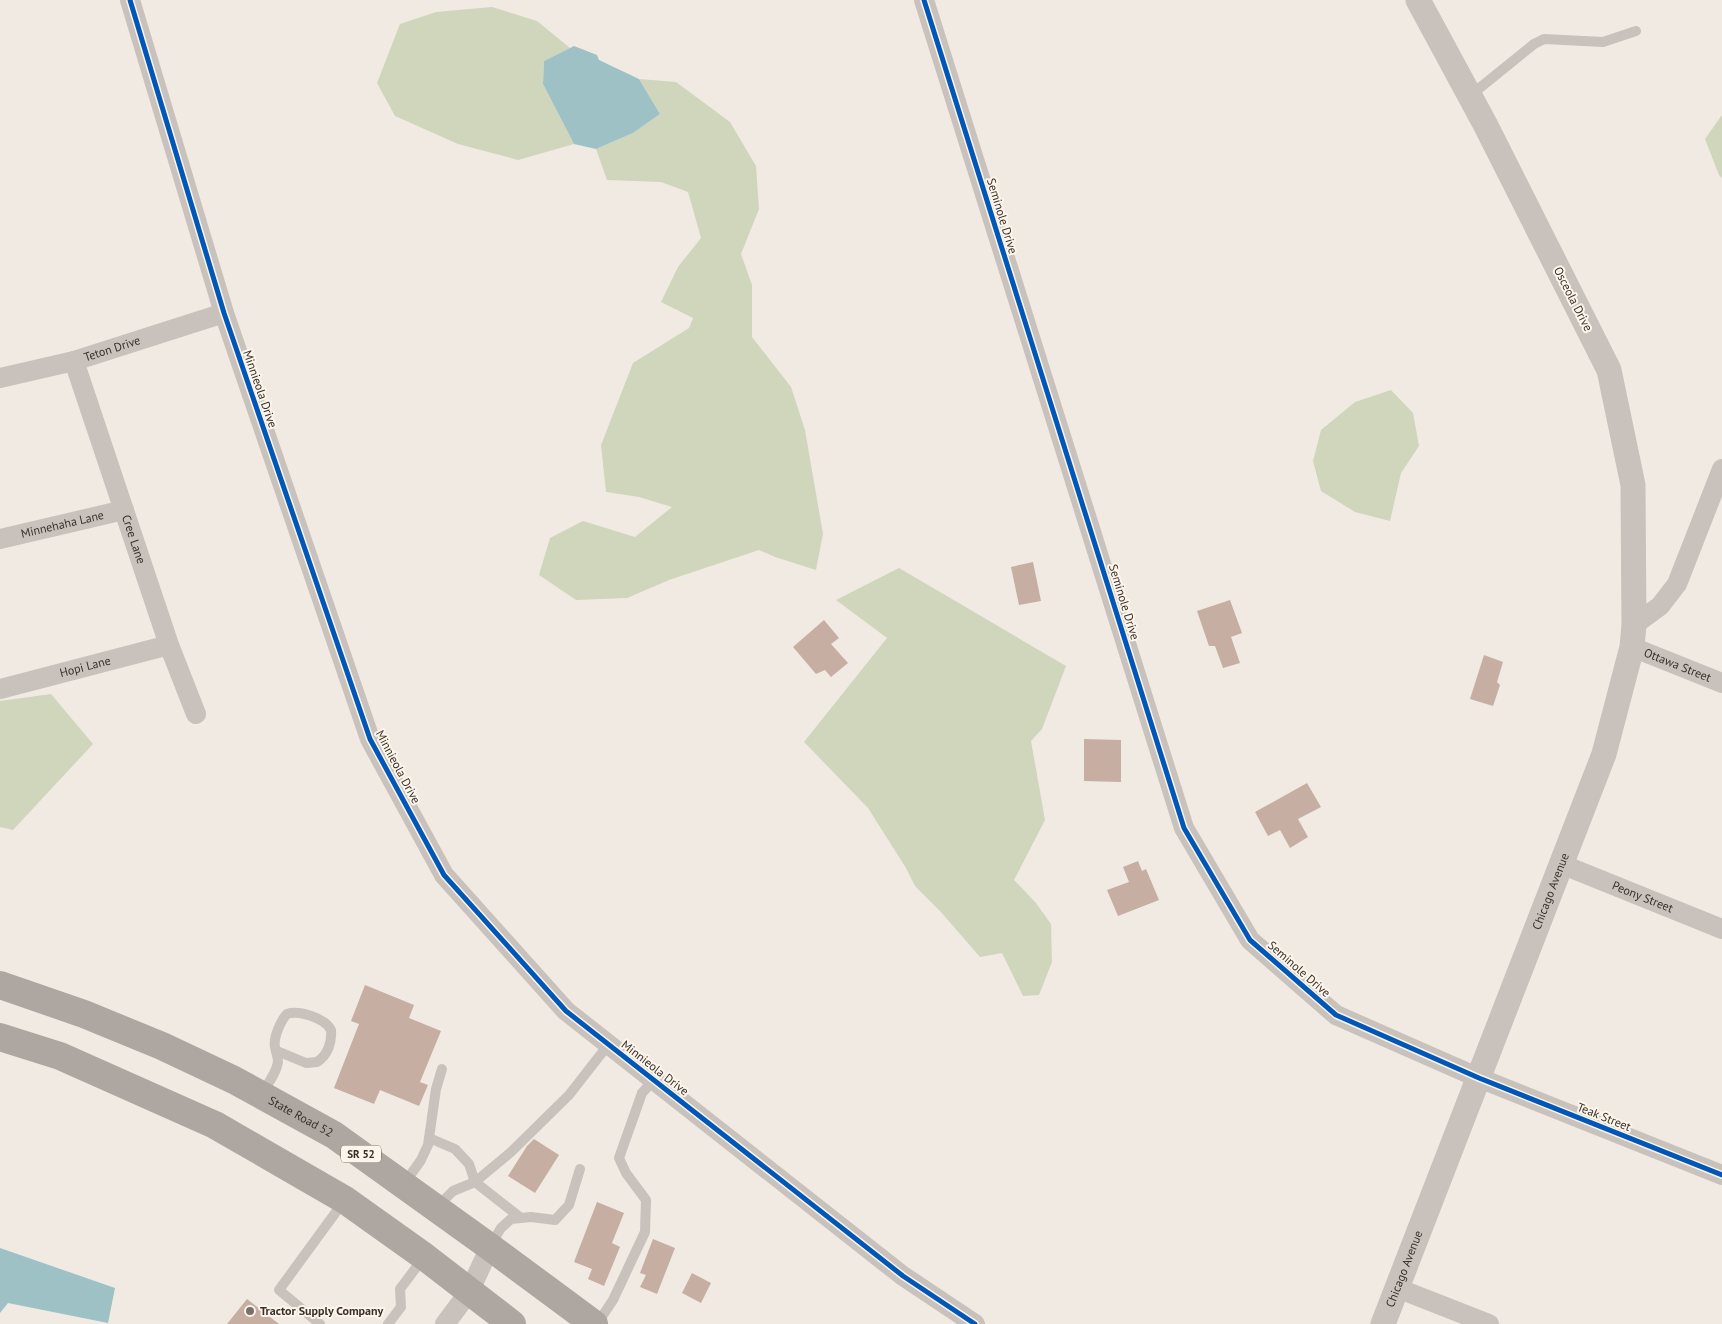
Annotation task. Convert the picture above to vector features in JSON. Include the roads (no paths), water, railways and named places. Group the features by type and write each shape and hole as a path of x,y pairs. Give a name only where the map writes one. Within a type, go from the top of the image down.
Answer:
{"main road":[{"name":"State Road 52","path":"0,985 84,1014 162,1046 234,1080 334,1136 595,1324"},
{"path":"0,1037 60,1056 215,1125 345,1200 425,1257 512,1324"}],"street":[{"name":"Minnieola Drive","path":"130,0 224,313 370,739 444,875 566,1011 903,1276 975,1324"},
{"name":"Seminole Drive","path":"924,0 1184,828 1250,940 1336,1015 1479,1078"},
{"name":"Osceola Drive","path":"1423,2 1609,370 1633,485 1633,636"},
{"name":"Teton Drive","path":"0,378 74,361 224,313"},
{"name":"Cree Lane","path":"74,361 170,645 196,714"},
{"path":"1633,636 1677,584 1722,469"},
{"name":"Minnehaha Lane","path":"0,539 124,510"},
{"name":"Chicago Avenue","path":"1382,1324 1604,754 1633,636"},
{"name":"Ottawa Street","path":"1633,636 1722,684"},
{"name":"Hopi Lane","path":"0,689 170,645"},
{"name":"Peony Street","path":"1561,864 1722,929"},
{"name":"Teak Street","path":"1479,1078 1722,1175"},
{"path":"445,1324 469,1292 490,1247"},
{"path":"1397,1288 1489,1324"}],"lane":[{"path":"1470,96 1534,44 1544,39 1603,42 1636,31"},
{"path":"261,1095 276,1070 278,1057 276,1051 275,1041 281,1023 287,1014 292,1012 316,1018 326,1023 331,1030 330,1046 325,1056 317,1062 306,1063 276,1051"},
{"path":"436,1208 453,1191 475,1182 511,1152 569,1095 608,1045"},
{"path":"403,1185 421,1160 428,1145 436,1089 442,1069"},
{"path":"595,1324 613,1300 645,1232 646,1200 626,1173 618,1158 642,1093 654,1080"},
{"path":"429,1138 455,1149 469,1164 475,1182 521,1218"},
{"path":"490,1247 501,1228 511,1218 555,1220 569,1205 580,1168"},
{"path":"320,1324 278,1290 345,1200"},
{"path":"388,1324 401,1307 400,1289 425,1257"}],"water":[{"path":"574,46 597,55 599,60 639,79 660,114 633,133 596,149 574,144 543,84 544,61"},
{"path":"0,1248 115,1288 108,1323 8,1303 0,1313"}],"place":[{"name":"Tractor Supply Company","path":"250,1311"}]}
